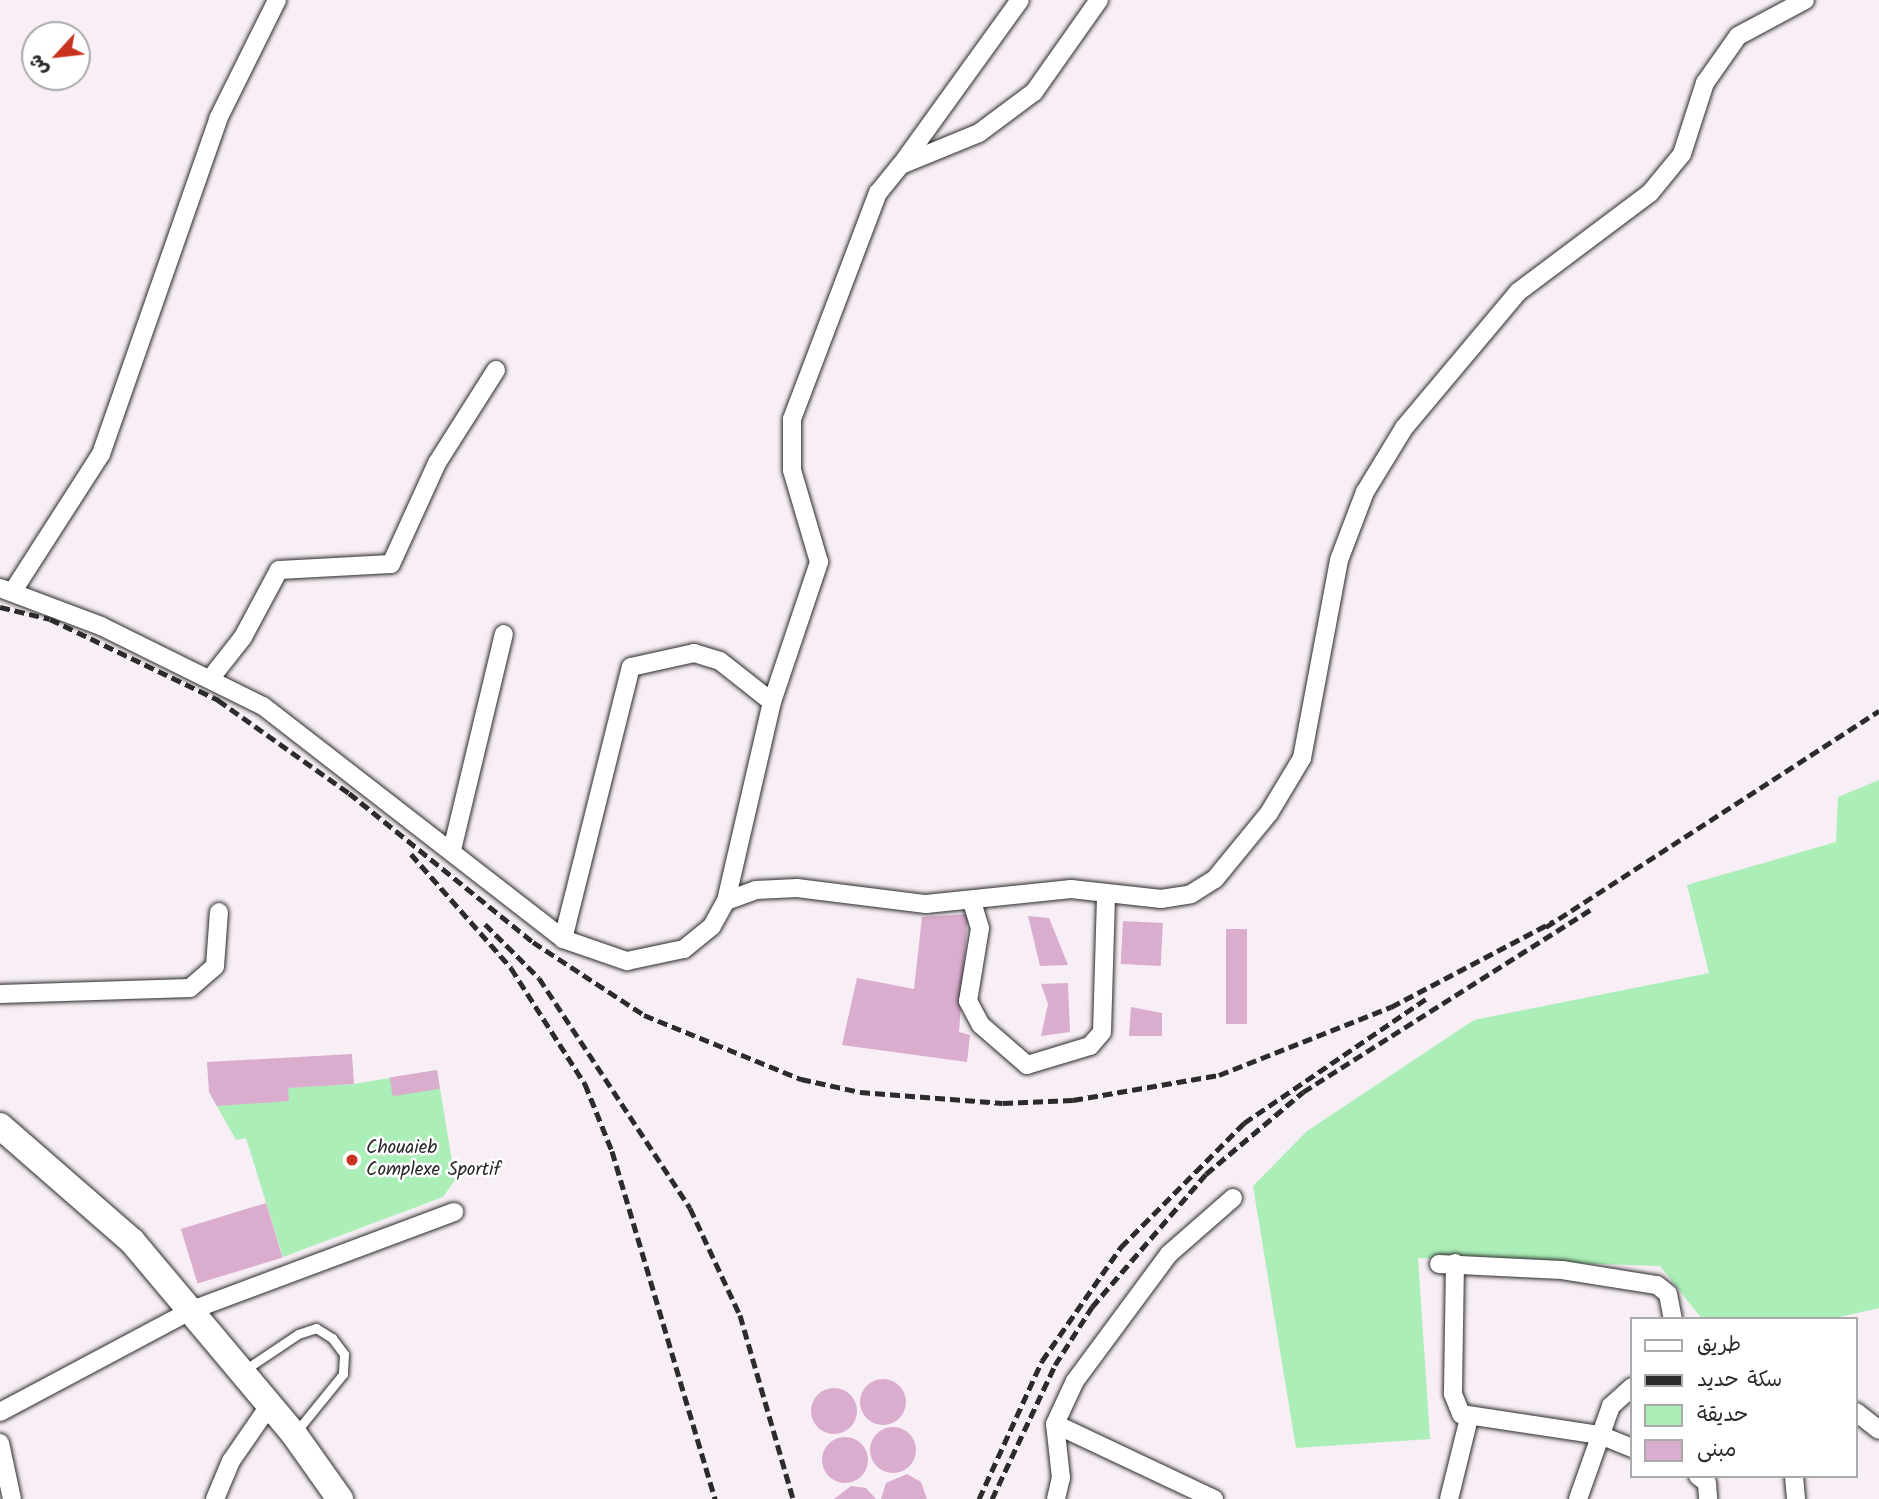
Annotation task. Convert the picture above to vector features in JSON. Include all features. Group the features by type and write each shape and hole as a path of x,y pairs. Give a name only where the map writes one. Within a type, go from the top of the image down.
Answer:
{"main road":[{"path":"0,1126 68,1179 192,1310 294,1434 341,1499"}],"street":[{"path":"276,0 218,118 101,454 6,589 210,679 313,740 563,939 598,954 654,959 684,949 712,926 726,901 772,702 819,562 792,470 792,419 878,193 1020,0"},
{"path":"901,165 979,133 1034,92 1099,0"},
{"path":"726,901 756,890 797,888 926,904 972,902 1071,889 1106,895 1191,894 1215,878 1269,813 1310,738 1339,560 1365,492 1398,438 1518,292 1650,193 1682,154 1704,83 1738,36 1805,0"},
{"path":"210,679 279,570 391,564 437,463 496,370"},
{"path":"452,850 504,634"},
{"path":"563,939 631,667 694,653 720,661 772,702"},
{"path":"972,902 980,928 968,1001 981,1025 1027,1065 1090,1046 1102,1032 1106,895"},
{"path":"0,994 190,988 215,966 219,912"},
{"path":"1056,1499 1061,1478 1055,1424 1074,1381 1169,1254 1233,1199"},
{"path":"0,1412 192,1310 454,1212"},
{"path":"1448,1499 1469,1418 1453,1394 1447,1264 1657,1285 1668,1294 1673,1317"},
{"path":"1578,1499 1611,1406 1630,1389"},
{"path":"215,1499 231,1461 269,1406"},
{"path":"1858,1414 1879,1430"},
{"path":"1469,1418 1600,1435 1630,1447"},
{"path":"1055,1424 1214,1499"},
{"path":"0,1443 12,1499"},
{"path":"1701,1478 1707,1483 1708,1499"},
{"path":"1794,1478 1796,1499"}],"lane":[{"path":"241,1372 298,1334 316,1328 332,1338 344,1354 343,1374 294,1434"}],"green space":[{"path":"1879,780 1879,1308 1840,1317 1700,1317 1660,1266 1418,1258 1430,1439 1296,1448 1253,1186 1307,1131 1474,1020 1709,973 1687,885 1836,842 1838,797"},
{"name":"Chouaieb Complexe Sportif","path":"437,1070 455,1180 443,1197 283,1257 246,1138 236,1140 209,1092 354,1084"}],"building":[{"path":"968,914 959,1032 970,1035 967,1062 842,1045 857,978 914,989 922,917"},
{"path":"1028,916 1049,918 1068,965 1040,966"},
{"path":"1123,921 1163,923 1161,966 1121,964"},
{"path":"1226,929 1247,929 1247,1024 1226,1024"},
{"path":"1068,983 1070,1032 1041,1036 1048,1004 1041,984"},
{"path":"1131,1007 1162,1013 1162,1036 1129,1036"},
{"path":"352,1054 354,1084 288,1088 289,1101 217,1106 209,1092 207,1062"},
{"path":"437,1070 440,1089 393,1096 390,1078"},
{"path":"266,1203 283,1258 198,1284 181,1229"},
{"path":"883,1379 899,1386 906,1402 899,1418 883,1425 867,1418 860,1402 867,1386"},
{"path":"834,1388 850,1395 857,1411 850,1427 834,1434 818,1427 811,1411 818,1395"},
{"path":"893,1427 909,1434 916,1450 909,1466 893,1473 877,1466 870,1450 877,1434"},
{"path":"845,1437 861,1444 868,1460 861,1476 845,1483 829,1476 822,1460 829,1444"},
{"path":"907,1474 921,1482 927,1499 881,1499 886,1483"},
{"path":"851,1486 866,1488 876,1499 834,1499"}],"railway":[{"path":"0,607 50,619 218,700 349,793 533,942 644,1015 801,1079 860,1092 1003,1103 1073,1100 1219,1075 1391,1007 1554,921"},
{"path":"1546,927 1879,711"},
{"path":"411,854 511,968 585,1084 612,1151 715,1499"},
{"path":"992,1499 1055,1365 1092,1307 1206,1174 1303,1092 1591,909"},
{"path":"485,924 539,978 690,1208 740,1315 793,1499"},
{"path":"979,1499 1042,1361 1121,1247 1244,1123 1426,999"}],"place":[{"name":"Chouaieb Complexe Sportif","path":"352,1160"}]}
